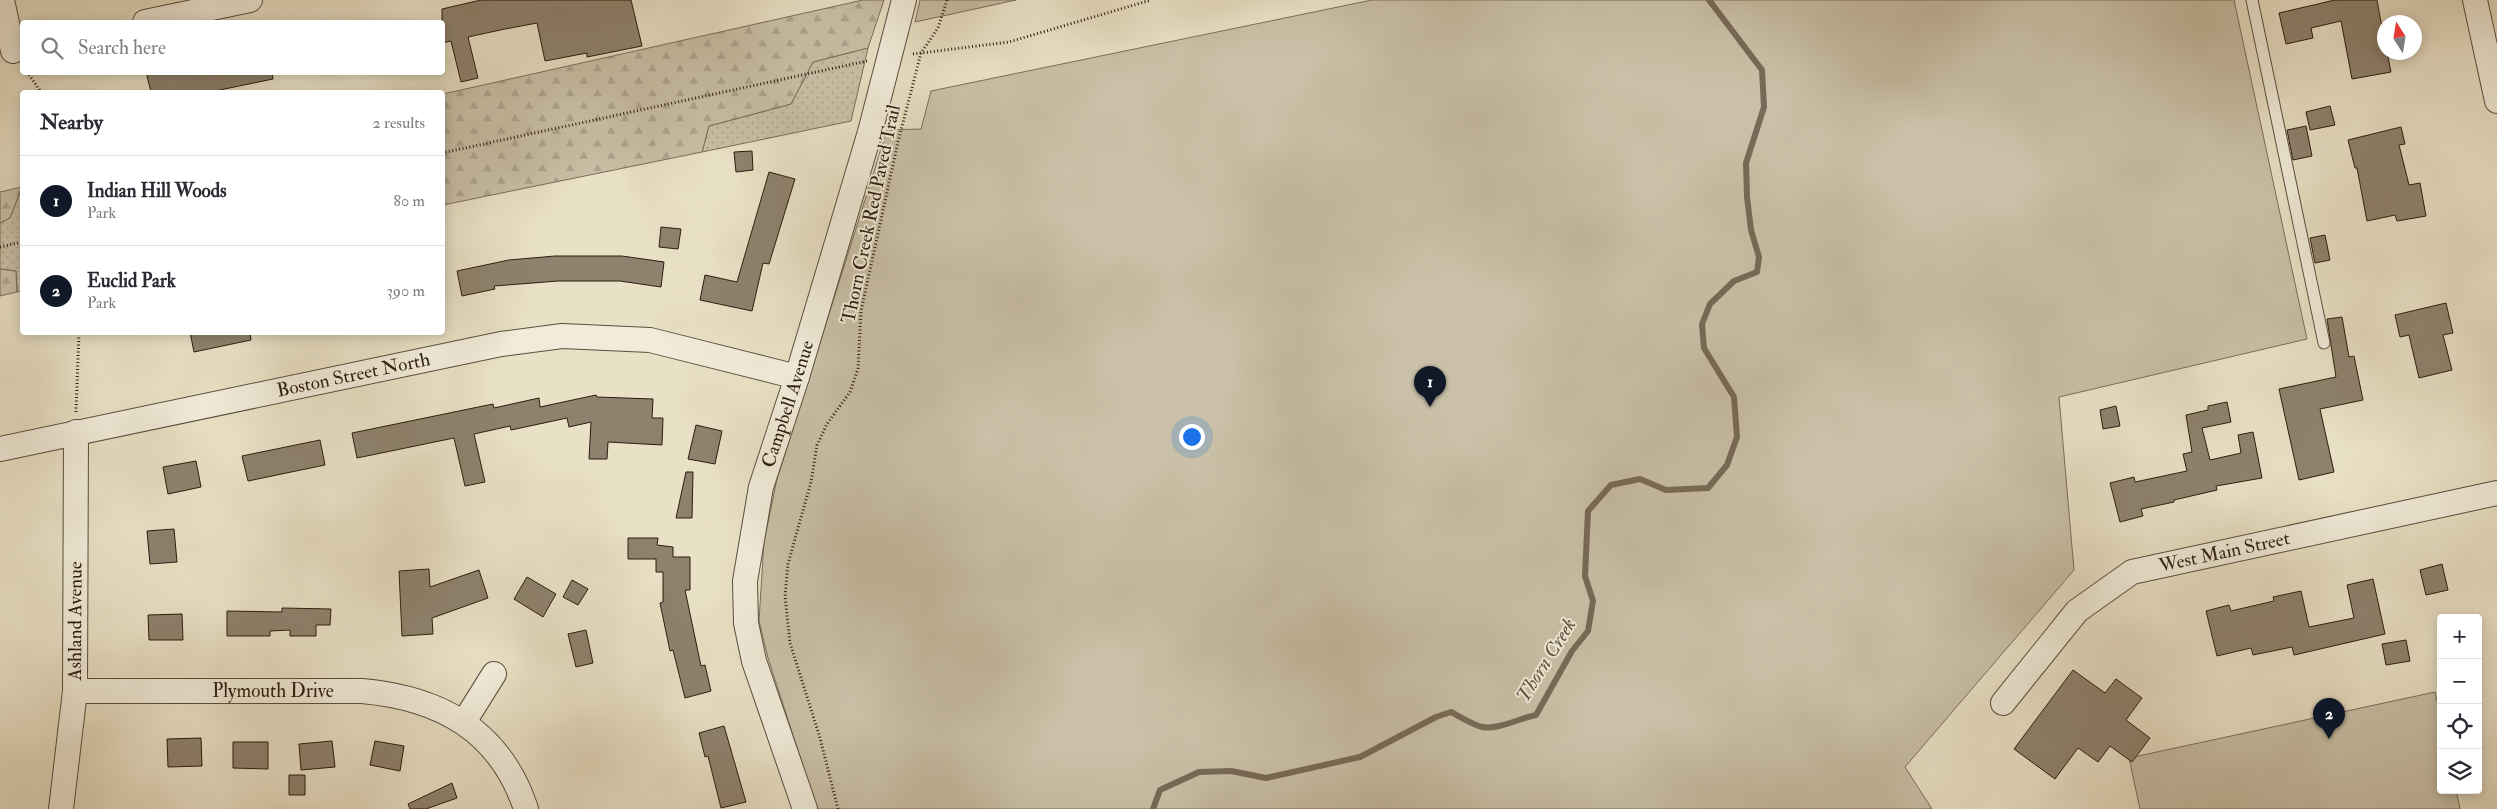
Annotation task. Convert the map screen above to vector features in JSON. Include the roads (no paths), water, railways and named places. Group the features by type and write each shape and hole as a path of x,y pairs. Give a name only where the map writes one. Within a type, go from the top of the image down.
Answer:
{"street":[{"path":"2,0 12,51"},
{"path":"154,20 250,0"},
{"name":"Campbell Avenue","path":"805,809 754,661 746,624 745,581 761,487 797,377 870,132 904,0"},
{"path":"2475,0 2497,101"},
{"name":"Boston Street North","path":"0,449 501,344 562,336 650,340 797,377"},
{"name":"Ashland Avenue","path":"61,809 74,691 76,432"},
{"name":"West Main Street","path":"2003,703 2077,611 2132,572 2497,493"},
{"path":"464,722 494,674"},
{"name":"Plymouth Drive","path":"74,691 362,691 394,694 432,705 464,722 491,747 510,773 526,809"}],"lane":[{"path":"2252,0 2324,343"}],"waterway":[{"name":"Thorn Creek","path":"1153,809 1160,790 1199,772 1231,771 1266,778 1360,757 1436,717 1451,712 1483,727 1495,727 1536,715 1572,651 1588,631 1593,601 1585,576 1588,511 1611,485 1640,479 1666,490 1708,488 1727,465 1737,437 1734,397 1704,348 1702,324 1710,304 1734,281 1757,272 1759,257 1751,230 1747,197 1746,163 1764,107 1762,70 1709,0"}],"place":[{"name":"Indian Hill Woods","path":"1430,407"},
{"name":"Euclid Park","path":"2329,739"}]}
